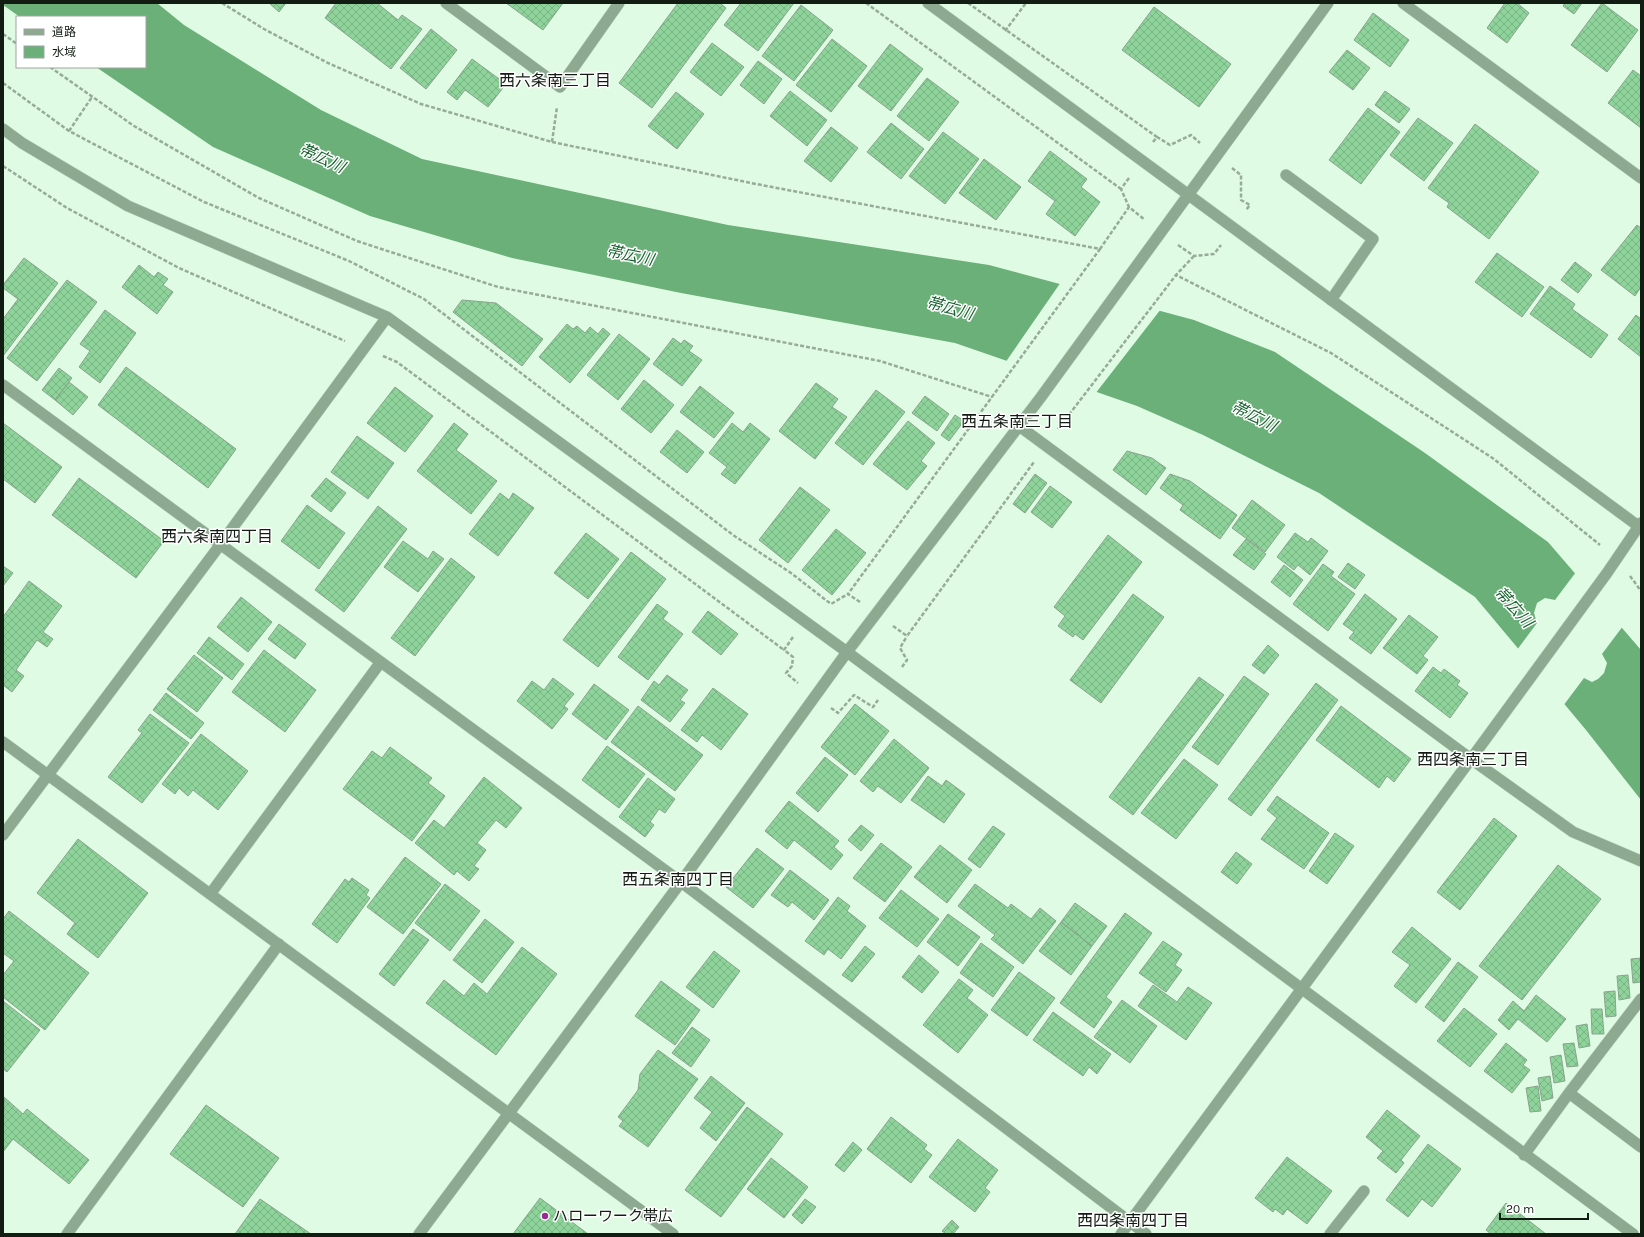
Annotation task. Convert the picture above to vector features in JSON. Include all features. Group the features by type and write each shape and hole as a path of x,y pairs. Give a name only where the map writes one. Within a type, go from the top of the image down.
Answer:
{"street":[{"path":"446,3 560,87 619,3"},
{"path":"928,3 1640,526 1521,692 1303,990 1121,1234"},
{"path":"419,1234 681,882 847,652 1041,397 1328,3"},
{"path":"1403,3 1641,178"},
{"path":"3,129 22,143 128,206 387,317 847,652 1524,1155 1633,1234"},
{"path":"1286,175 1373,239 1331,300"},
{"path":"3,835 220,545 387,317"},
{"path":"3,385 681,882 1146,1234"},
{"path":"1019,426 1471,760 1573,832 1641,861"},
{"path":"211,893 380,662"},
{"path":"3,742 211,893 673,1234"},
{"path":"67,1234 279,944"},
{"path":"1524,1155 1568,1093 1641,999"},
{"path":"1568,1093 1641,1147"},
{"path":"1330,1234 1364,1191"}],"path":[{"path":"222,3 264,29 328,63 421,104 552,142 756,184 1100,249"},
{"path":"866,3 1121,190"},
{"path":"968,3 1005,31 1157,137"},
{"path":"1005,31 1026,3"},
{"path":"3,34 16,43"},
{"path":"51,68 134,126 259,198 357,242 498,287 880,361 992,397"},
{"path":"552,142 560,87"},
{"path":"69,131 92,97"},
{"path":"3,166 67,208 179,268 397,362 784,650"},
{"path":"1002,385 1129,207 1161,233"},
{"path":"1074,407 1166,286 1194,256"},
{"path":"1176,275 1331,353 1494,459 1616,558 1641,591"}],"water":[{"name":"帯広川","path":"3,3 157,3 184,25 321,110 422,159 728,225 989,265 1194,320 1275,352 1425,453 1548,542 1641,650 1641,800 1586,730 1475,597 1319,493 1203,435 1137,406 955,343 681,293 512,258 370,216 213,147 97,68 146,68 146,16 19,16 3,5"}],"pier":[{"path":"1061,282 1161,309 1095,394 1005,363"},
{"path":"1576,572 1623,626 1602,654 1607,663 1604,673 1592,682 1584,678 1563,706 1517,650 1537,623 1534,613 1537,603 1545,598 1555,600"}],"building":[{"path":"269,3 286,3 279,12"},
{"path":"336,3 377,3 398,20 402,15 422,29 391,69 325,18"},
{"path":"506,3 563,3 543,30"},
{"path":"678,3 720,3 726,8 652,108 619,83"},
{"path":"741,3 794,3 758,51 724,25"},
{"path":"1505,3 1517,3 1529,13 1507,43 1487,28"},
{"path":"1565,3 1582,3 1574,14 1563,6"},
{"path":"1602,3 1638,30 1607,72 1571,45"},
{"path":"801,5 833,30 794,81 762,56"},
{"path":"1154,7 1231,64 1199,107 1122,50"},
{"path":"1373,13 1409,40 1390,67 1354,40"},
{"path":"431,29 457,50 426,89 400,68"},
{"path":"832,39 867,66 831,112 796,85"},
{"path":"712,43 744,67 721,96 690,72"},
{"path":"890,44 923,69 891,111 858,86"},
{"path":"1347,50 1370,68 1353,90 1329,72"},
{"path":"472,59 506,84 488,107 465,90 457,100 447,92"},
{"path":"758,61 782,79 764,104 740,85"},
{"path":"1633,70 1641,76 1641,128 1608,103"},
{"path":"927,78 959,102 929,141 897,116"},
{"path":"790,91 827,120 807,146 770,116"},
{"path":"1385,91 1410,109 1399,123 1375,105"},
{"path":"676,92 704,114 677,149 648,126"},
{"path":"1368,108 1400,132 1361,184 1329,160"},
{"path":"1418,118 1453,143 1424,181 1390,155"},
{"path":"891,123 924,149 901,179 867,152"},
{"path":"1475,124 1539,172 1489,239 1447,207 1449,203 1428,188"},
{"path":"831,127 858,148 831,182 804,161"},
{"path":"943,132 979,159 945,204 909,176"},
{"path":"1050,151 1087,179 1081,187 1100,202 1075,236 1046,214 1055,201 1028,181"},
{"path":"984,159 1021,187 996,220 959,193"},
{"path":"1637,225 1641,228 1641,287 1635,296 1601,270"},
{"path":"1497,253 1544,287 1522,317 1475,282"},
{"path":"24,258 58,283 3,356 3,319 18,299 3,288 3,285"},
{"path":"1575,262 1592,275 1578,293 1561,280"},
{"path":"139,265 154,277 158,272 168,279 163,285 173,292 157,314 122,287"},
{"path":"67,280 97,302 37,381 7,358"},
{"path":"1550,286 1575,304 1572,309 1608,335 1591,358 1530,314"},
{"path":"462,300 496,303 543,339 522,366 453,312"},
{"path":"105,310 136,333 100,383 79,367 90,351 80,344"},
{"path":"1636,315 1641,319 1641,357 1618,339"},
{"path":"567,324 573,329 577,326 585,333 590,327 598,334 603,328 610,334 570,383 539,357"},
{"path":"619,334 650,359 618,400 587,375"},
{"path":"673,338 681,344 684,340 693,346 689,351 702,360 682,386 653,364"},
{"path":"126,367 236,449 208,488 98,405"},
{"path":"59,368 72,378 55,400 42,390"},
{"path":"644,380 674,405 651,433 621,409"},
{"path":"69,382 88,397 73,415 55,400"},
{"path":"816,383 838,399 832,407 847,417 815,459 779,431"},
{"path":"700,386 734,413 714,438 680,412"},
{"path":"395,387 433,416 405,452 367,423"},
{"path":"876,390 905,412 863,465 835,443"},
{"path":"925,396 949,414 937,431 912,413"},
{"path":"955,415 964,421 949,441 941,435"},
{"path":"908,421 935,443 921,461 927,466 907,490 873,464"},
{"path":"3,423 62,467 35,503 3,479"},
{"path":"454,423 468,434 456,450 497,481 471,514 417,471"},
{"path":"732,423 743,432 750,423 770,439 735,484 721,474 727,467 709,453"},
{"path":"677,430 704,452 687,473 660,452"},
{"path":"357,436 394,463 368,499 331,472"},
{"path":"1127,451 1152,458 1166,468 1146,495 1113,470"},
{"path":"1035,474 1047,483 1025,513 1013,504"},
{"path":"1170,474 1190,481 1237,515 1220,539 1180,510 1183,505 1160,488"},
{"path":"79,478 164,541 136,578 52,515"},
{"path":"326,478 346,493 331,512 311,496"},
{"path":"1050,486 1072,502 1052,528 1031,512"},
{"path":"800,487 830,510 788,563 759,540"},
{"path":"500,493 509,500 513,493 534,508 498,556 469,534"},
{"path":"1252,500 1285,525 1265,552 1232,528"},
{"path":"307,505 345,533 319,569 281,541"},
{"path":"378,506 407,529 344,612 315,590"},
{"path":"836,529 866,553 832,595 802,570"},
{"path":"586,533 619,559 588,599 554,573"},
{"path":"1295,533 1308,542 1311,538 1328,551 1310,575 1298,565 1294,570 1277,557"},
{"path":"1108,535 1142,562 1083,640 1075,634 1073,637 1058,626 1065,616 1054,607"},
{"path":"1246,539 1266,554 1254,570 1233,555"},
{"path":"403,541 428,559 433,551 444,559 418,592 384,567"},
{"path":"631,552 666,579 598,667 563,640"},
{"path":"451,558 475,577 415,656 391,638"},
{"path":"1348,563 1365,575 1355,589 1338,577"},
{"path":"1323,564 1334,572 1331,576 1355,594 1328,631 1293,604"},
{"path":"1284,565 1303,580 1290,597 1271,582"},
{"path":"3,566 13,573 3,586"},
{"path":"29,581 62,606 43,632 53,639 47,647 37,640 16,670 24,676 12,692 3,685 3,617"},
{"path":"1133,594 1164,617 1101,703 1070,680"},
{"path":"1365,594 1397,619 1371,654 1349,638 1354,632 1343,624"},
{"path":"241,597 272,622 248,652 217,627"},
{"path":"657,604 668,612 663,619 683,634 648,680 618,657"},
{"path":"708,611 738,634 721,655 692,632"},
{"path":"1409,615 1438,637 1423,656 1428,660 1417,674 1383,648"},
{"path":"279,624 306,644 295,659 268,639"},
{"path":"209,637 244,664 232,680 197,653"},
{"path":"1268,645 1279,655 1264,674 1252,665"},
{"path":"264,650 316,690 285,732 232,692"},
{"path":"194,655 223,678 197,712 167,689"},
{"path":"1433,667 1441,673 1444,669 1460,681 1457,685 1468,693 1450,718 1415,691"},
{"path":"667,675 688,690 680,700 685,703 670,722 641,700 654,681 659,685"},
{"path":"1244,676 1269,694 1218,765 1192,747"},
{"path":"1199,677 1224,695 1133,815 1109,797"},
{"path":"553,678 574,694 564,706 568,709 552,729 517,701 532,681 544,690"},
{"path":"1316,683 1338,700 1251,816 1228,799"},
{"path":"594,684 629,710 606,740 572,714"},
{"path":"713,688 748,714 721,750 702,735 697,742 681,730"},
{"path":"166,693 204,723 191,739 153,710"},
{"path":"855,704 889,731 855,775 821,747"},
{"path":"638,706 703,755 675,791 611,742"},
{"path":"1341,706 1411,759 1394,782 1387,776 1379,788 1316,740"},
{"path":"150,714 189,743 142,803 108,777 142,733 138,730"},
{"path":"201,734 248,771 218,810 193,790 188,796 179,788 175,794 162,784"},
{"path":"894,739 929,768 901,803 878,786 873,792 860,781"},
{"path":"607,746 645,774 619,808 582,780"},
{"path":"390,747 432,778 428,783 445,796 412,841 343,789 372,751 382,758"},
{"path":"825,757 848,775 818,812 796,793"},
{"path":"1184,759 1218,785 1176,839 1141,813"},
{"path":"928,776 942,786 946,780 965,794 944,823 911,800"},
{"path":"484,777 522,808 506,828 496,820 477,843 486,850 474,866 479,869 469,881 457,871 454,875 415,843 434,820 444,828"},
{"path":"648,778 675,799 665,813 659,809 650,822 654,825 645,837 619,817"},
{"path":"1277,796 1329,833 1304,869 1261,839 1277,818 1267,810"},
{"path":"789,801 839,841 834,847 843,855 831,870 794,840 787,849 765,831"},
{"path":"1494,818 1517,836 1460,910 1437,892"},
{"path":"861,825 874,835 861,851 848,840"},
{"path":"993,826 1005,834 980,868 968,859"},
{"path":"1335,833 1354,846 1327,884 1309,871"},
{"path":"78,839 148,893 98,958 67,934 75,923 37,893"},
{"path":"881,843 912,867 885,902 853,878"},
{"path":"940,845 972,870 947,903 914,877"},
{"path":"757,848 784,869 753,908 726,887"},
{"path":"1236,852 1252,864 1237,884 1221,872"},
{"path":"405,857 441,884 403,934 367,907"},
{"path":"1558,865 1601,899 1522,1000 1479,966"},
{"path":"790,870 829,900 814,920 792,902 788,907 771,895"},
{"path":"352,878 369,890 366,895 370,898 337,943 312,924 345,879 349,882"},
{"path":"445,884 480,911 450,951 415,923"},
{"path":"975,884 1008,908 1011,904 1031,919 1040,908 1056,921 1023,964 991,939 995,935 958,906"},
{"path":"901,890 939,919 917,947 879,918"},
{"path":"838,897 850,906 847,911 866,926 841,959 828,949 824,955 805,941"},
{"path":"1075,903 1107,926 1092,946 1061,922"},
{"path":"9,911 89,973 45,1030 3,997 3,975 14,961 3,953 3,919"},
{"path":"1125,913 1152,933 1106,997 1112,1002 1094,1028 1060,1003"},
{"path":"948,914 980,937 958,966 927,942"},
{"path":"485,919 514,942 482,983 453,960"},
{"path":"1061,922 1092,946 1071,975 1039,951"},
{"path":"1412,927 1451,959 1416,1003 1394,986 1410,965 1392,952"},
{"path":"413,929 429,940 394,986 379,974"},
{"path":"1163,941 1182,954 1175,965 1182,970 1166,992 1139,973"},
{"path":"981,943 1014,967 993,997 960,973"},
{"path":"865,946 875,954 852,982 842,975"},
{"path":"522,947 557,974 496,1055 426,1003 444,980 464,996 474,983 487,994"},
{"path":"714,951 740,971 713,1008 686,987"},
{"path":"919,955 939,972 922,993 902,977"},
{"path":"1641,958 1641,982 1633,983 1631,959"},
{"path":"1458,962 1478,977 1444,1022 1425,1007"},
{"path":"1019,972 1055,998 1027,1036 991,1010"},
{"path":"1628,975 1630,998 1619,1000 1617,976"},
{"path":"959,979 973,990 967,998 988,1015 958,1053 923,1025"},
{"path":"661,981 700,1010 675,1045 635,1016"},
{"path":"1153,985 1177,1002 1188,987 1212,1003 1186,1040 1138,1006"},
{"path":"1615,991 1616,1016 1606,1017 1604,992"},
{"path":"1536,995 1566,1019 1547,1042 1518,1019 1509,1030 1498,1020 1513,1001 1524,1011"},
{"path":"1122,1000 1157,1026 1130,1063 1094,1037"},
{"path":"3,1001 40,1030 7,1072 3,1069"},
{"path":"1464,1008 1497,1034 1470,1067 1437,1041"},
{"path":"1591,1009 1602,1009 1604,1034 1592,1034"},
{"path":"1053,1012 1111,1054 1097,1074 1089,1067 1083,1076 1033,1040"},
{"path":"1587,1024 1590,1046 1579,1048 1576,1026"},
{"path":"692,1027 710,1040 691,1067 672,1053"},
{"path":"1506,1043 1527,1060 1523,1065 1530,1070 1512,1093 1484,1071"},
{"path":"1574,1043 1578,1066 1567,1067 1563,1044"},
{"path":"658,1050 698,1079 648,1147 619,1126 623,1121 618,1117 638,1090 640,1074"},
{"path":"1561,1055 1565,1081 1554,1083 1550,1057"},
{"path":"711,1076 745,1103 716,1141 700,1128 712,1112 694,1098"},
{"path":"1550,1076 1553,1098 1542,1101 1538,1078"},
{"path":"1538,1086 1541,1111 1530,1112 1526,1088"},
{"path":"4,1097 23,1114 27,1109 89,1160 69,1184 13,1139 3,1152"},
{"path":"206,1105 279,1158 243,1207 170,1154"},
{"path":"747,1107 783,1134 721,1217 685,1190"},
{"path":"1387,1110 1420,1136 1401,1160 1404,1163 1396,1173 1377,1158 1383,1151 1366,1137"},
{"path":"891,1117 927,1145 924,1149 932,1155 911,1183 867,1149"},
{"path":"958,1139 998,1170 985,1188 990,1192 975,1212 929,1177"},
{"path":"853,1142 862,1150 844,1172 835,1165"},
{"path":"1428,1144 1461,1169 1432,1207 1422,1199 1408,1217 1386,1200"},
{"path":"1287,1157 1332,1191 1307,1224 1287,1209 1283,1215 1275,1209 1273,1212 1255,1198"},
{"path":"771,1158 808,1187 784,1218 747,1189"},
{"name":"ハローワーク帯広","path":"540,1198 588,1234 513,1234"},
{"path":"260,1199 311,1234 235,1234"},
{"path":"805,1199 816,1207 802,1224 792,1215"},
{"path":"1506,1203 1546,1234 1491,1234 1486,1230"},
{"path":"952,1220 959,1227 953,1234 946,1234 942,1231"}],"place":[{"name":"ハローワーク帯広","path":"545,1216"}],"district":[{"name":"西六条南三丁目","path":"555,80"},
{"name":"西五条南三丁目","path":"1017,421"},
{"name":"西六条南四丁目","path":"217,536"},
{"name":"西四条南三丁目","path":"1473,759"},
{"name":"西五条南四丁目","path":"678,879"},
{"name":"西四条南四丁目","path":"1133,1220"}]}
